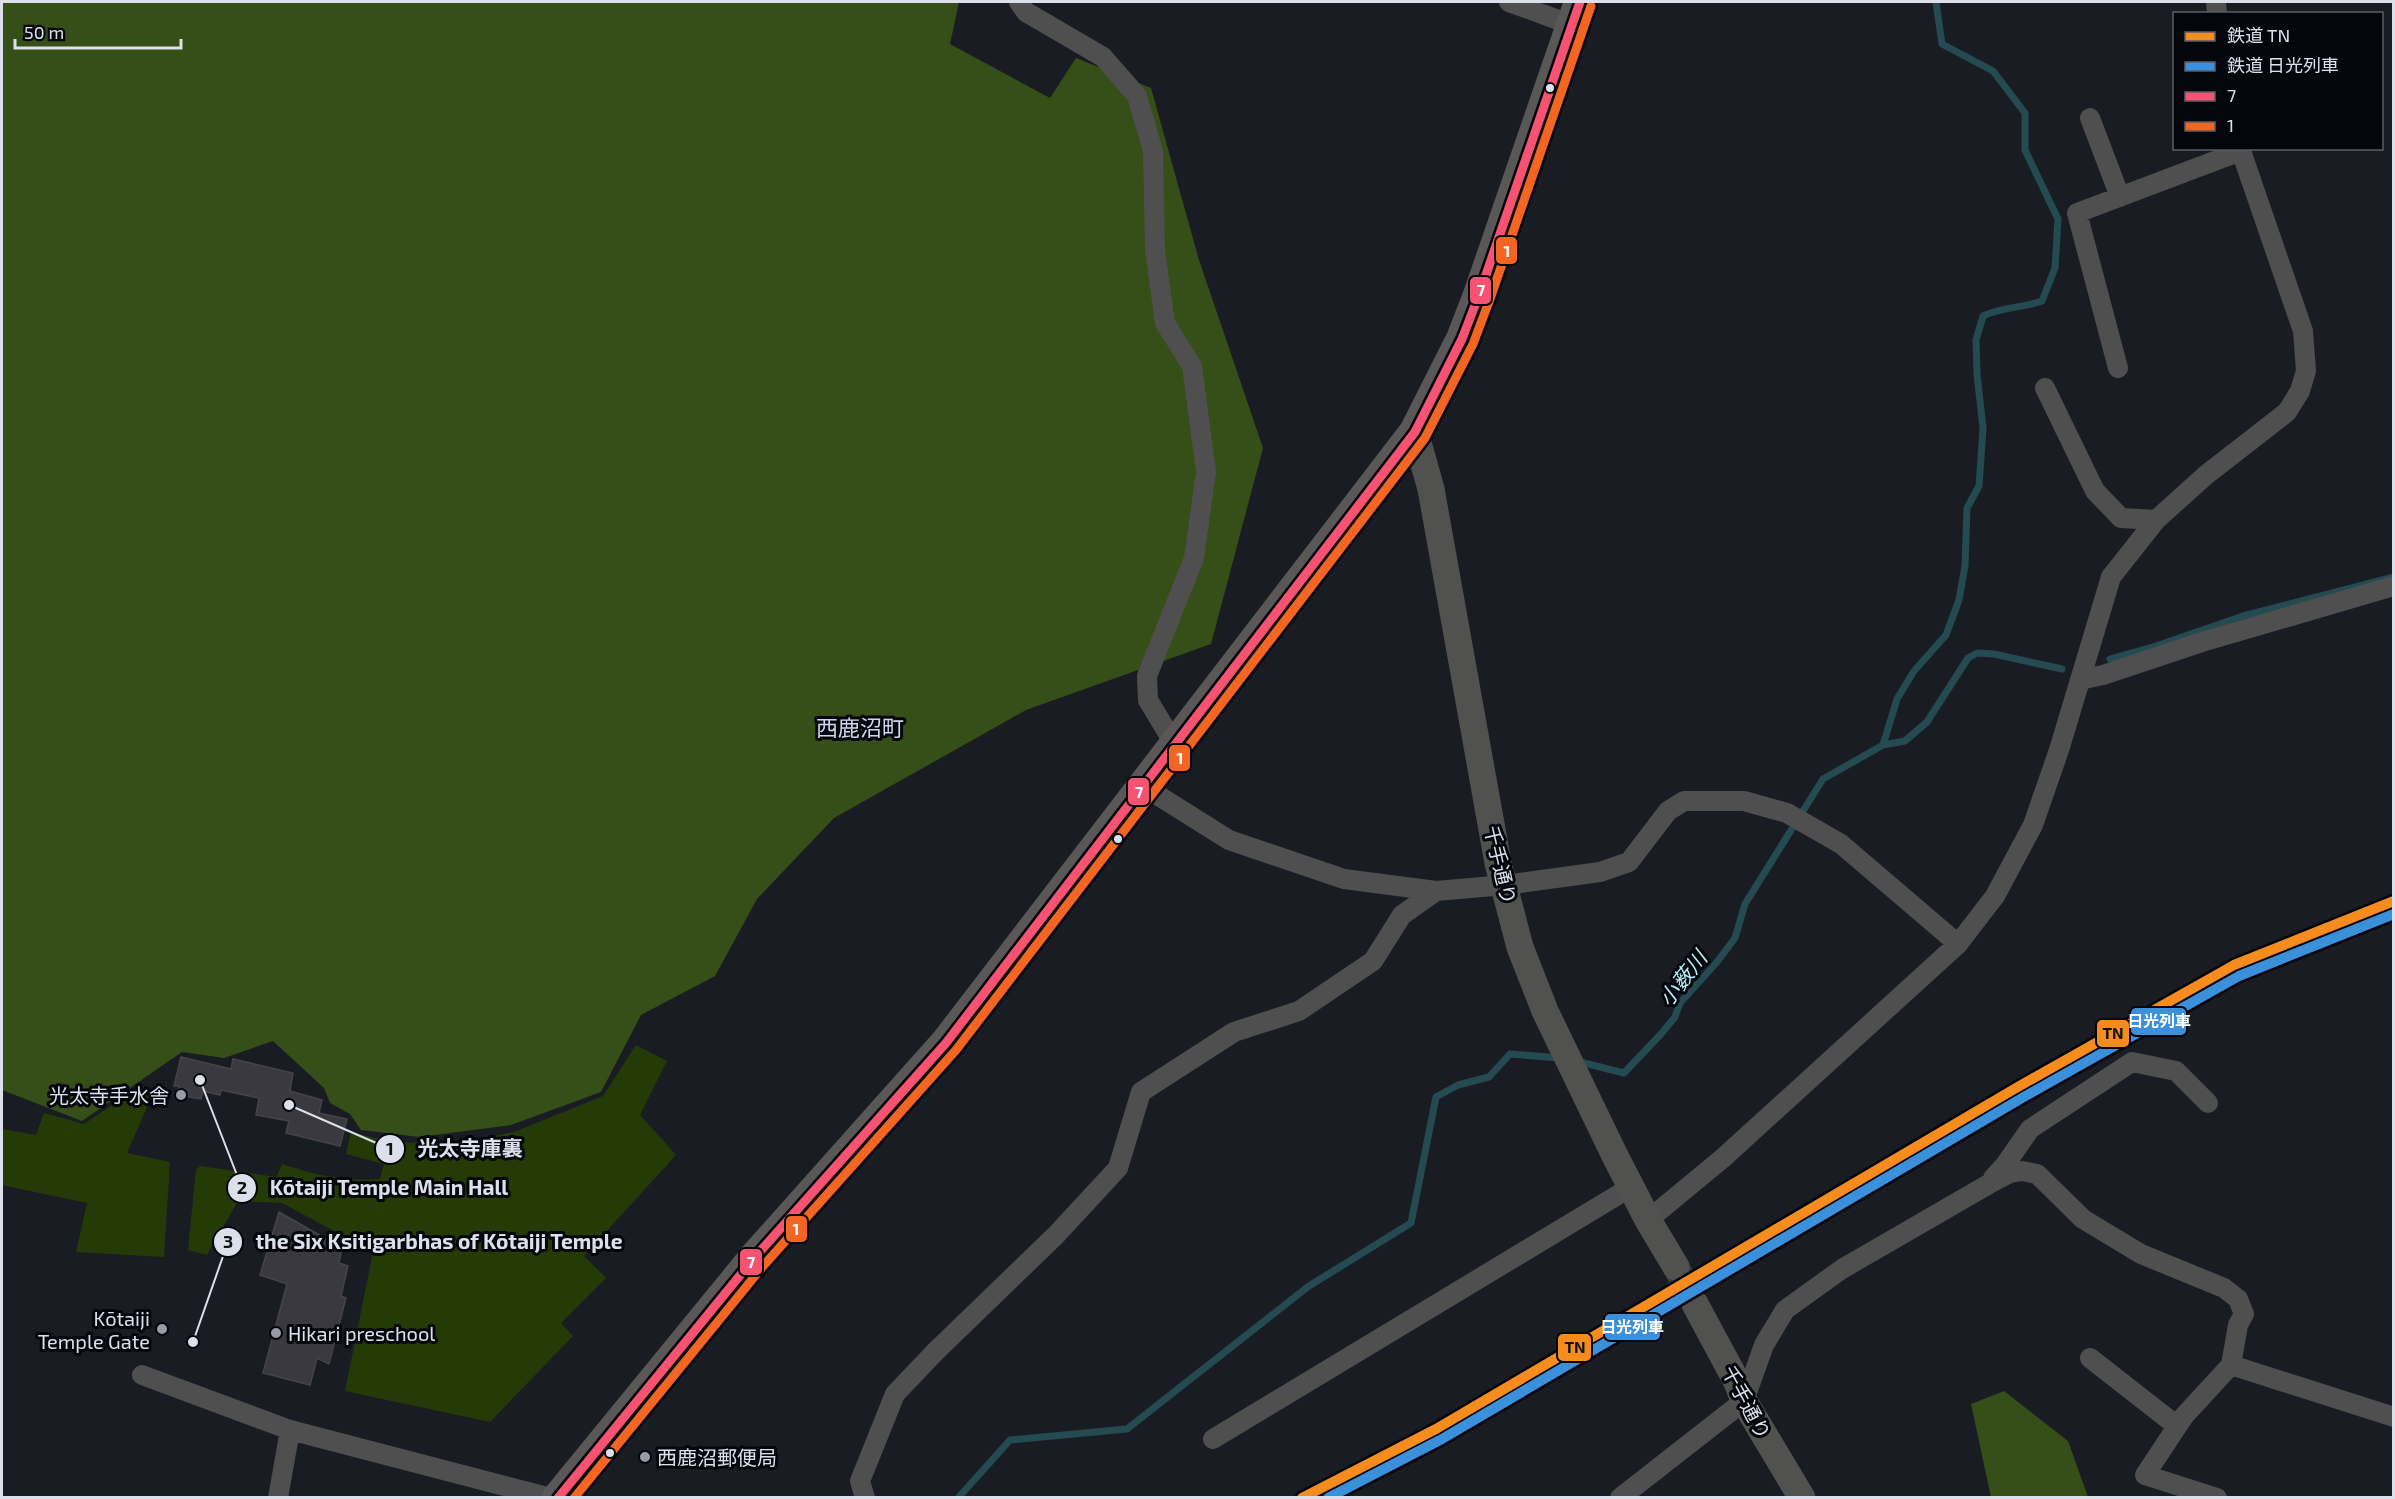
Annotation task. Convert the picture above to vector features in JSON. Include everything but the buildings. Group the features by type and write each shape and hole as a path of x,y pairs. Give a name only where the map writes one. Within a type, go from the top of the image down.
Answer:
{"main road":[{"path":"558,1497 755,1257 946,1043 1415,432 1462,339 1576,14"}],"street":[{"path":"1019,2 1026,12 1103,57 1137,96 1153,151 1155,250 1165,323 1192,366 1206,472 1194,558 1147,676 1148,700 1175,745"},
{"path":"1509,2 1576,14"},
{"path":"2090,118 2120,197"},
{"path":"1648,1220 1723,1158 1958,944 1995,896 2033,825 2060,750 2111,577 2156,520 2206,475 2286,412 2300,391 2306,371 2302,331 2241,150 2077,213 2118,368"},
{"path":"2044,388 2095,491 2121,518 2156,520"},
{"name":"千手通り","path":"1415,432 1431,489 1494,840 1520,947 1545,1011 1631,1187 1676,1267"},
{"path":"2080,680 2103,675 2202,642 2394,586"},
{"path":"1143,786 1229,840 1344,879 1436,891 1505,885 1600,872 1629,862 1668,811 1684,801 1744,801 1787,813 1841,844 1958,944"},
{"path":"865,1497 860,1481 895,1394 1056,1235 1118,1168 1141,1092 1234,1032 1299,1011 1373,961 1402,915 1436,891"},
{"path":"1985,1186 2005,1165 2030,1129 2132,1062 2176,1071 2208,1103"},
{"path":"1620,1497 1744,1401 1764,1345 1785,1310 1842,1269 1985,1186 2010,1173 2022,1171 2037,1174 2083,1219 2141,1254 2224,1288 2238,1299 2244,1314 2238,1325 2232,1365 2177,1426 2145,1474 2217,1497"},
{"path":"1212,1439 1631,1187"},
{"name":"千手通り","path":"1695,1304 1737,1382 1744,1401 1802,1497"},
{"path":"2090,1358 2177,1426"},
{"path":"2232,1365 2394,1417"},
{"path":"142,1375 290,1430 551,1497"},
{"path":"278,1497 290,1430"}],"green space":[{"path":"2,2 959,2 950,44 1050,98 1076,58 1151,88 1199,260 1263,448 1211,644 1026,710 834,818 757,899 715,976 641,1015 601,1092 511,1125 419,1137 361,1130 350,1114 330,1103 324,1088 273,1041 224,1058 182,1052 82,1121 2,1090"},
{"path":"636,1045 667,1061 640,1115 676,1155 584,1256 606,1278 561,1323 573,1336 490,1422 345,1391 373,1252 282,1203 238,1201 207,1255 188,1250 196,1170 200,1166 276,1177 282,1164 330,1177 380,1179 384,1164 346,1154 351,1132 391,1142 456,1144 514,1132 603,1096"},
{"path":"136,1089 152,1096 127,1153 170,1162 164,1257 76,1252 87,1203 2,1185 2,1129 36,1135 44,1113 84,1124"},
{"path":"2004,1391 2068,1441 2088,1497 1991,1497 1971,1404"}],"waterway":[{"path":"1883,745 1897,699 1914,671 1946,635 1959,600 1965,566 1967,508 1979,486 1983,428 1976,340 1983,316 2042,301 2055,268 2058,219 2025,150 2025,113 1993,71 1942,44 1936,2"},
{"path":"2110,659 2243,616 2394,577"},
{"name":"小薮川","path":"1576,1061 1624,1073 1675,1017 1680,1003 1735,938 1745,904 1823,779 1883,745 1905,741 1927,722 1968,658 1977,653 1994,654 2062,669"},
{"path":"958,1498 1010,1440 1127,1429 1309,1286 1411,1223 1436,1097 1458,1085 1489,1077 1510,1054 1560,1058"}],"tunnel":[{"path":"1676,1267 1695,1304"}],"rail line":[{"name":"TN","path":"1302,1498 1436,1429 2016,1088 2234,965 2394,901"},
{"name":"日光列車","path":"1328,1498 1442,1439 2022,1098 2239,976 2394,914"}],"transit line":[{"name":"7","path":"558,1498 755,1257 946,1043 1415,432 1462,339 1479,295 1580,2"},
{"name":"1","path":"574,1498 764,1265 956,1050 1425,438 1473,344 1591,6"}],"place":[{"name":"Kōtaiji Temple Main Hall","path":"200,1080"},
{"name":"光太寺手水舎","path":"181,1095"},
{"name":"光太寺庫裏","path":"289,1105"},
{"name":"Kōtaiji Temple Gate","path":"162,1329"},
{"name":"Hikari preschool","path":"276,1333"},
{"name":"the Six Ksitigarbhas of Kōtaiji Temple","path":"193,1342"},
{"name":"西鹿沼郵便局","path":"645,1457"}],"district":[{"name":"西鹿沼町","path":"860,727"}]}
